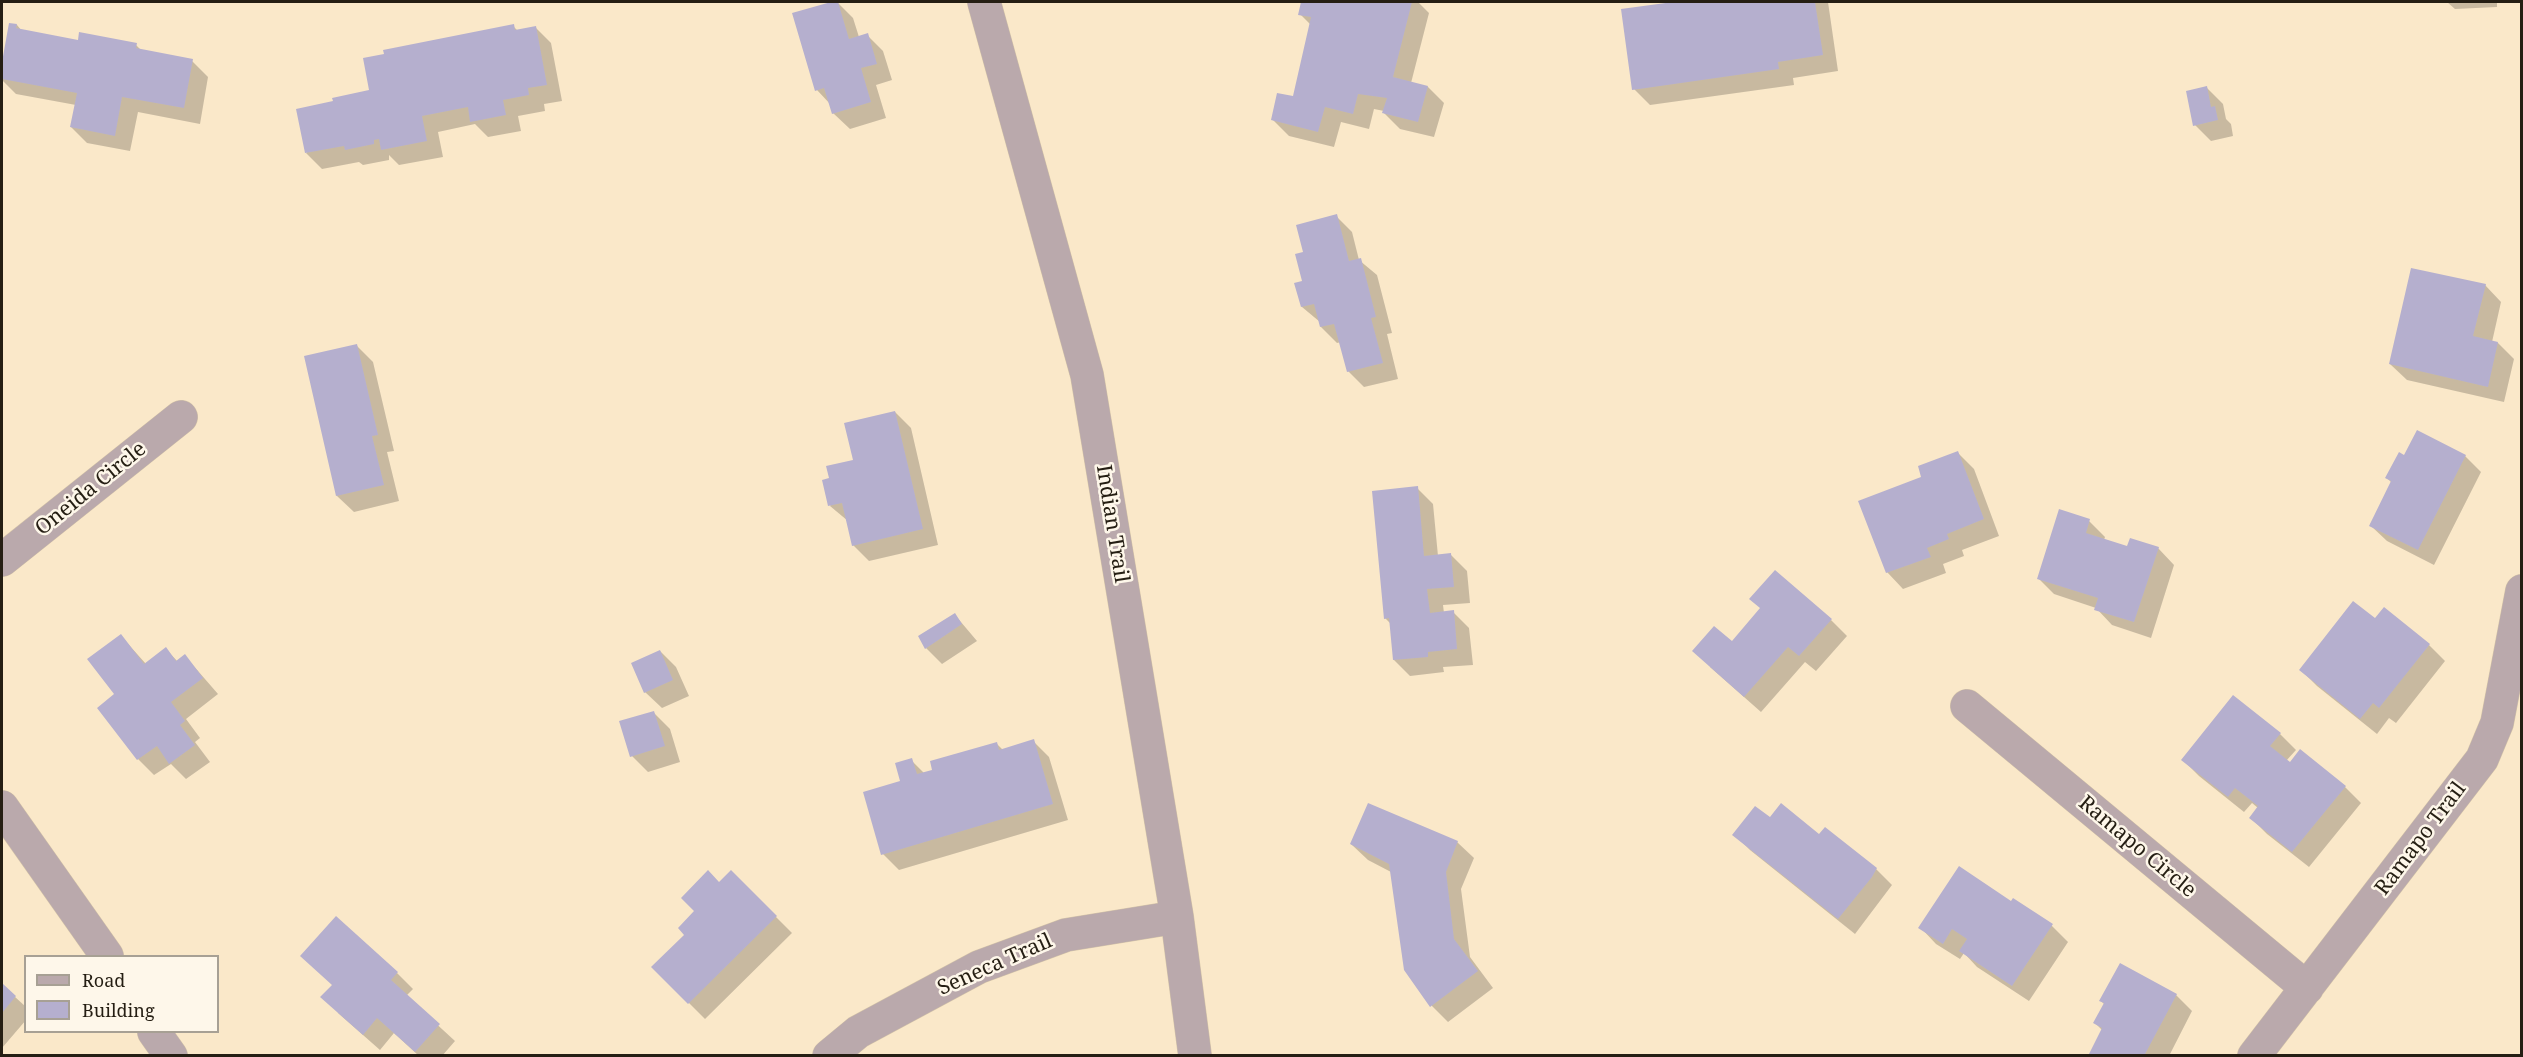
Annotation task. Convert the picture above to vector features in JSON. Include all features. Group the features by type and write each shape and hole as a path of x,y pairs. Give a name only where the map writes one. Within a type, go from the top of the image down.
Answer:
{"street":[{"name":"Indian Trail","path":"984,2 1087,375 1177,917 1195,1056"},
{"name":"Oneida Circle","path":"2,560 181,417"},
{"name":"Ramapo Trail","path":"2254,1056 2482,759 2497,723 2522,591"},
{"name":"Ramapo Circle","path":"1966,706 2307,988"},
{"path":"2,807 106,955"},
{"name":"Seneca Trail","path":"829,1056 858,1032 979,967 1066,935 1177,917"},
{"path":"155,1033 171,1056"}],"building":[{"path":"838,2 849,39 868,33 877,64 861,68 871,102 832,114 824,88 815,91 792,13"},
{"path":"1301,2 1412,2 1393,77 1428,86 1418,122 1382,113 1387,98 1358,94 1353,114 1325,107 1318,132 1271,120 1277,93 1293,96 1311,17 1298,15"},
{"path":"1673,2 1815,2 1823,55 1778,62 1779,69 1632,90 1621,9"},
{"path":"9,23 17,24 16,28 78,40 79,32 137,43 136,48 193,59 184,108 122,97 115,136 70,127 77,93 2,79 2,62"},
{"path":"514,24 515,30 536,26 547,85 528,88 529,95 503,100 506,115 470,122 468,107 422,116 427,141 381,150 379,139 374,140 374,144 345,150 344,146 305,153 296,109 369,90 363,58 384,54 383,50"},
{"path":"2207,86 2211,107 2215,106 2218,120 2193,126 2186,91"},
{"path":"1337,214 1349,261 1361,258 1376,317 1371,318 1383,363 1347,372 1334,324 1320,327 1314,304 1301,307 1294,283 1302,281 1295,254 1303,252 1296,225"},
{"path":"2411,268 2486,284 2473,336 2498,342 2488,387 2389,364"},
{"path":"357,344 378,435 372,436 384,485 336,496 304,356"},
{"path":"895,411 923,529 852,546 842,503 828,506 822,480 829,478 826,466 853,460 844,423"},
{"path":"2417,430 2466,455 2418,550 2369,526 2391,481 2385,478 2399,452 2404,455"},
{"path":"1958,451 1984,519 1947,534 1949,539 1927,548 1931,557 1886,573 1858,501 1921,477 1918,466"},
{"path":"1418,486 1424,556 1451,553 1454,587 1427,589 1430,613 1454,610 1457,649 1428,652 1428,657 1393,660 1389,618 1384,619 1372,491"},
{"path":"2059,509 2090,519 2086,533 2127,546 2130,538 2159,547 2134,622 2094,610 2098,598 2037,579"},
{"path":"1775,570 1832,619 1799,656 1788,647 1744,697 1692,651 1714,626 1732,641 1760,608 1749,599"},
{"path":"2353,601 2375,618 2384,607 2430,644 2379,708 2373,703 2360,719 2299,670"},
{"path":"955,613 962,624 925,649 918,636"},
{"path":"121,634 144,664 166,647 176,661 185,654 203,678 171,702 185,721 180,725 195,745 169,764 157,746 137,760 97,708 114,694 87,659"},
{"path":"660,650 673,680 644,693 631,663"},
{"path":"2233,695 2281,733 2270,746 2290,762 2300,749 2346,786 2292,852 2249,818 2258,806 2235,788 2228,797 2181,760"},
{"path":"654,711 665,746 630,757 619,721"},
{"path":"1034,739 1053,804 881,855 863,792 900,781 895,763 912,758 917,774 932,770 930,761 997,742 999,750"},
{"path":"1368,803 1458,841 1446,872 1454,939 1478,971 1430,1007 1404,970 1389,864 1350,844"},
{"path":"1781,803 1819,834 1825,827 1877,868 1838,919 1732,835 1755,806 1770,817"},
{"path":"1959,866 2011,901 2013,898 2053,924 2012,986 1959,951 1967,939 1952,929 1943,944 1918,928"},
{"path":"708,870 719,882 731,870 777,916 688,1004 651,967 684,935 678,928 694,911 681,898"},
{"path":"336,916 398,972 391,980 440,1024 415,1052 377,1018 363,1035 320,997 332,985 300,956"},
{"path":"2120,963 2177,994 2144,1056 2088,1056 2102,1028 2093,1023 2104,1003 2099,1001"},
{"path":"2,983 16,996 2,1013"}]}
